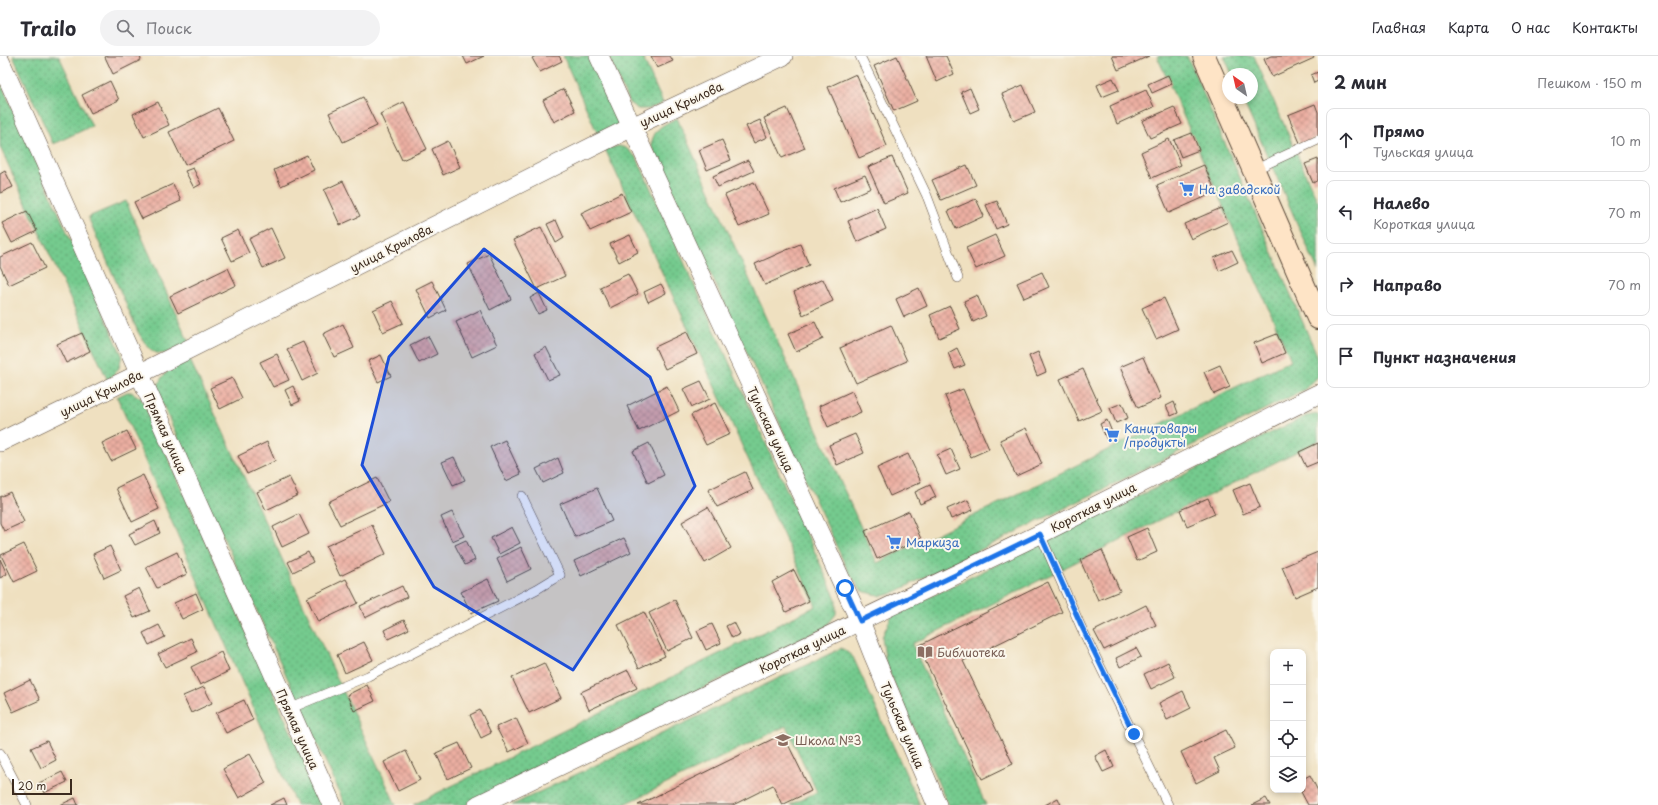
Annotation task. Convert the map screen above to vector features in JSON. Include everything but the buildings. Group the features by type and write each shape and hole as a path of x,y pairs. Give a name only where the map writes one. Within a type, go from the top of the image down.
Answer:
{"main road":[{"path":"1204,56 1318,318"}],"street":[{"name":"Тульская улица","path":"599,56 860,621 937,805"},
{"name":"улица Крылова","path":"0,442 140,374 632,127 782,56"},
{"name":"Прямая улица","path":"0,61 332,805"},
{"name":"Короткая улица","path":"478,805 1040,534 1318,394"}],"lane":[{"path":"860,56 926,196 958,278"},
{"path":"1254,170 1318,140"},
{"path":"289,709 368,676 537,589 560,575 522,496"},
{"path":"1040,534 1082,627 1168,805"},
{"path":"0,753 27,805"}],"highlighted area":[{"path":"484,249 650,377 695,486 573,670 434,587 362,465 389,357"}],"green space":[{"path":"13,56 59,56 92,126 53,144"},
{"path":"563,56 591,56 620,119 618,128 599,137"},
{"path":"608,56 642,56 663,103 649,109 638,109 629,103"},
{"path":"1157,56 1187,56 1317,355 1318,377 1304,390 891,594 882,596 862,591 848,571 651,145 655,134 660,128 677,118 877,563 1291,360"},
{"path":"1224,56 1254,56 1318,202 1318,271 1245,104 1258,104 1258,68 1229,68"},
{"path":"0,81 122,355 119,368 108,381 0,147"},
{"path":"619,146 626,148 637,158 836,599 836,614 826,627 467,805 413,805 816,606 605,149"},
{"path":"126,201 189,343 165,353 160,354 154,352 149,348 138,332 88,217"},
{"path":"189,358 396,805 345,805 161,401 158,389 161,379 174,366"},
{"path":"127,392 131,392 141,398 324,805 296,805 117,397"},
{"path":"1318,414 1318,441 912,644 986,805 948,805 886,665 882,637 892,615 1306,416"},
{"path":"842,648 853,657 920,805 790,805 817,792 786,726 623,805 512,805"}],"place":[{"name":"На заводской","path":"1187,189"},
{"name":"Канцтовары /продукты","path":"1112,435"},
{"name":"Маркиза","path":"894,542"},
{"name":"Библиотека","path":"925,652"},
{"name":"Школа №3","path":"783,740"}],"route":[{"path":"845,588 860,621 1040,534 1082,627 1134,734"}]}
